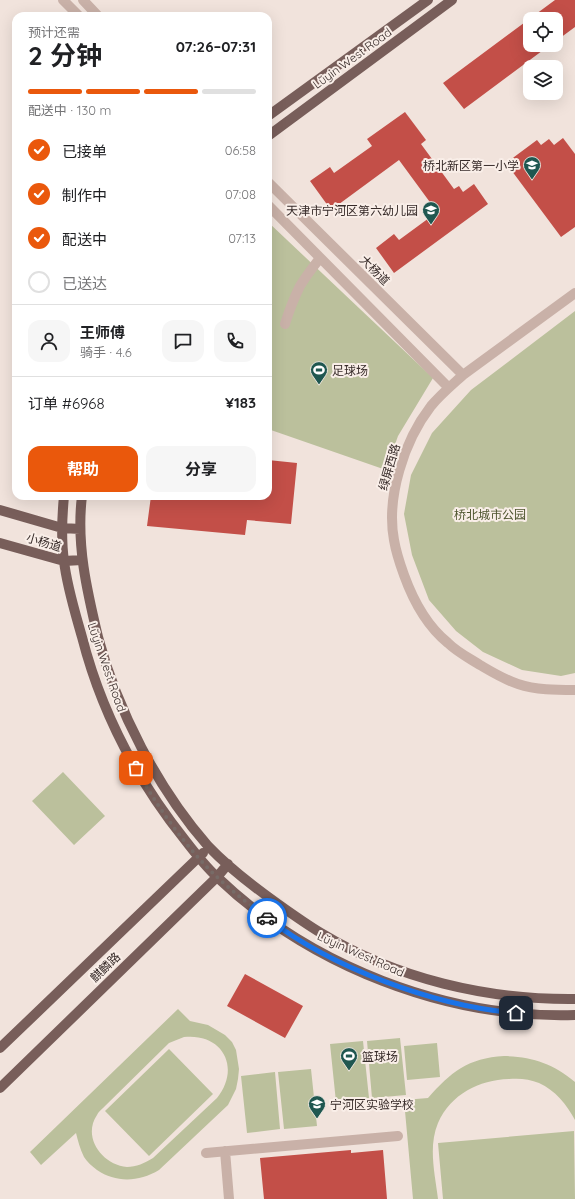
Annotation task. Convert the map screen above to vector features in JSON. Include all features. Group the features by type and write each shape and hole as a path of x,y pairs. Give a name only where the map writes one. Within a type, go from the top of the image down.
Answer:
{"main road":[{"name":"Lüyin West Road","path":"272,113 428,0"},
{"name":"Lüyin West Road","path":"272,133 452,0"},
{"name":"Lüyin West Road","path":"64,500 62,528 64,562 86,652 101,698 142,780 198,857 217,877 241,898 301,941 350,967 391,983 433,997 503,1012 575,1015"},
{"name":"Lüyin West Road","path":"82,500 80,529 82,560 88,594 102,651 111,678 138,741 153,768 189,822 210,847 252,886 302,922 341,944 386,965 409,974 461,988 513,996 575,999"},
{"name":"小杨道","path":"0,510 62,528 80,529"},
{"name":"小杨道","path":"0,543 64,562 82,560"},
{"name":"麒麟路","path":"0,1048 210,847"},
{"name":"麒麟路","path":"0,1088 217,877 228,864"}],"street":[{"path":"63,0 75,12"},
{"path":"83,0 94,12"},
{"name":"大杨道","path":"272,186 463,375"},
{"path":"272,209 448,387"},
{"path":"285,324 300,287 306,276 320,258"},
{"name":"绿屏西路","path":"575,293 463,375 448,387 430,407 407,447 394,491 392,516 394,540 407,583 417,606 447,643 492,672 518,684 549,690 575,690"},
{"path":"206,1152 398,1136"},
{"path":"225,1151 229,1199"}],"green space":[{"path":"272,226 433,378 398,436 386,470 272,430"},
{"name":"桥北城市公园","path":"575,311 575,673 561,676 522,670 483,652 456,631 429,600 412,555 404,514 411,475 432,433 471,390"},
{"path":"63,772 105,816 74,845 32,801"},
{"path":"178,1009 190,1021 208,1025 225,1035 232,1042 236,1050 239,1069 236,1089 228,1105 159,1170 136,1179 120,1179 104,1174 85,1159 76,1133 41,1165 30,1152","holes":["184,1037 198,1037 209,1041 218,1047 224,1055 227,1064 227,1075 224,1087 217,1098 150,1160 130,1167 118,1165 110,1161 97,1148 93,1141 93,1123 98,1113 169,1043"]},
{"name":"篮球场","path":"400,1038 406,1095 372,1098 367,1041"},
{"name":"篮球场","path":"363,1041 369,1098 336,1102 330,1044"},
{"name":"篮球场","path":"437,1043 440,1077 407,1080 404,1046"},
{"path":"169,1049 213,1094 149,1156 105,1111"},
{"path":"504,1056 542,1062 567,1075 575,1082 575,1120 555,1094 545,1086 536,1082 524,1079 498,1080 487,1082 467,1090 450,1104 438,1123 435,1132 433,1141 433,1161 438,1199 413,1199 404,1100 428,1098 453,1074 470,1063 491,1057"},
{"path":"311,1069 317,1126 284,1129 278,1072"},
{"path":"275,1072 280,1129 247,1133 241,1076"},
{"path":"574,1131 575,1199 443,1199 438,1143"}],"building":[{"path":"555,0 575,0 575,27 563,36 563,12 539,12"},
{"path":"523,24 523,52 541,52 530,60 523,60 523,65 464,109 443,83"},
{"path":"405,112 426,140 421,144 454,189 459,186 463,192 474,184 488,204 394,273 376,248 394,234 399,240 429,218 423,211 432,205 399,160 331,210 310,181 330,167 334,173 372,146 367,139"},
{"path":"563,138 575,154 575,227 561,237 506,163 537,140 541,145 549,139 554,145"},
{"path":"272,460 297,463 291,524 247,520 245,535 147,526 150,500 272,500"},
{"path":"245,974 303,1006 285,1038 227,1006"},
{"path":"351,1150 351,1153 383,1150 387,1199 264,1199 260,1158"}],"way so far":[{"path":"136,768 142,780 169,819 198,857 217,877 267,918"}],"place":[{"name":"桥北新区第一小学","path":"532,180"},
{"name":"天津市宁河区第六幼儿园","path":"431,225"},
{"name":"足球场","path":"319,385"},
{"name":"篮球场","path":"349,1071"},
{"name":"宁河区实验学校","path":"317,1119"}],"route":[{"path":"267,918 322,953 350,967 408,990 457,1003 516,1013"}]}
